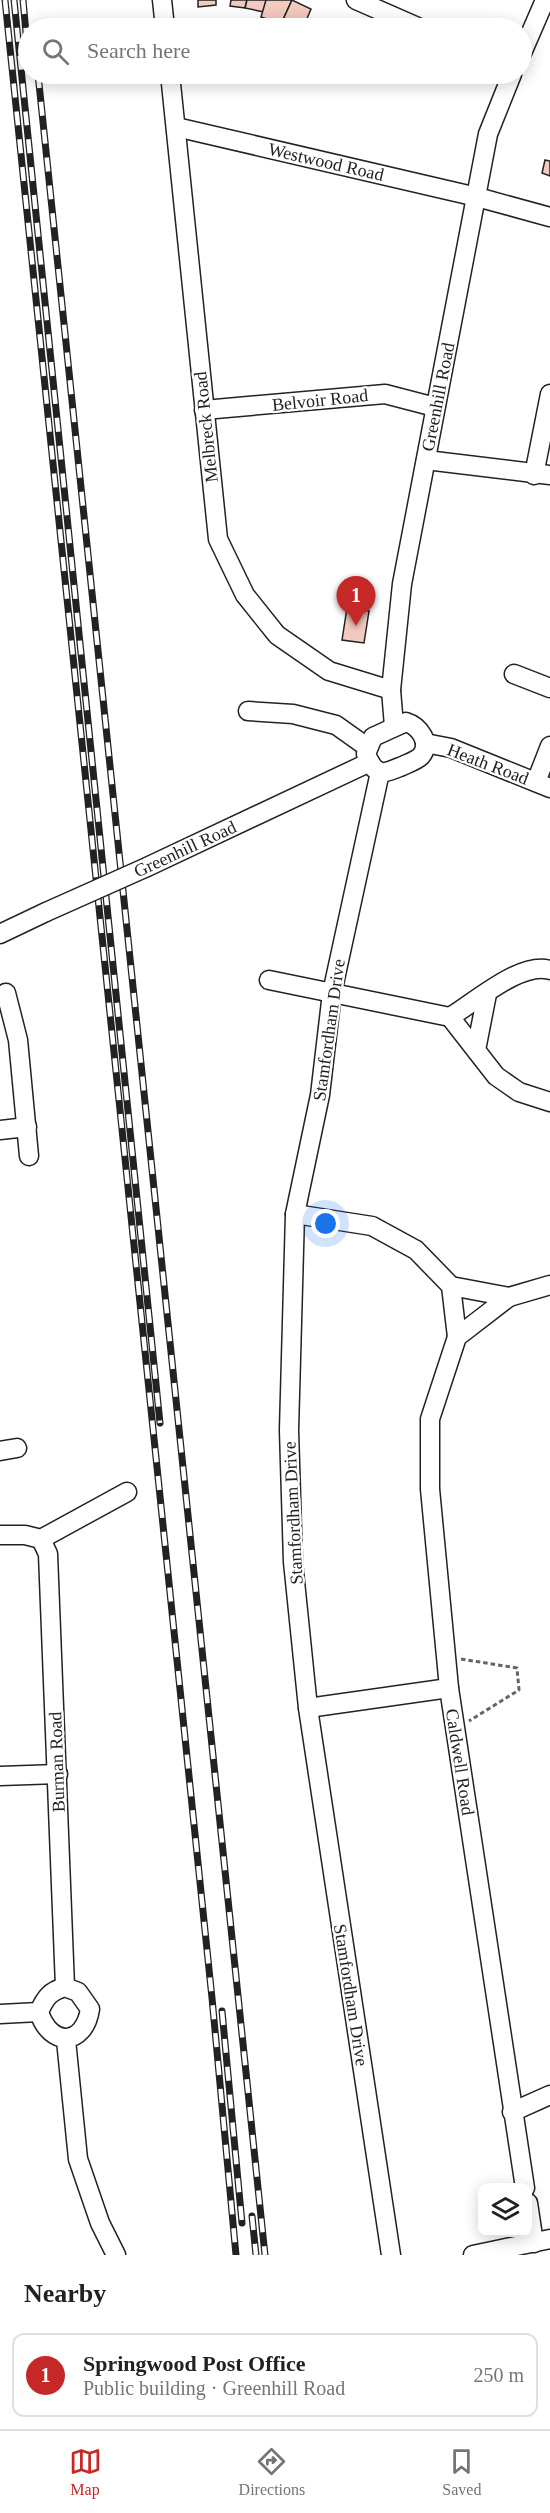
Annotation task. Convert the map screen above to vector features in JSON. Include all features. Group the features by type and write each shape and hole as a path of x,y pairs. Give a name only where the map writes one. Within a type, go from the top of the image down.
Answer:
{"street":[{"path":"162,0 164,18"},
{"path":"356,0 397,18"},
{"path":"532,30 545,0"},
{"name":"Melbreck Road","path":"171,84 218,538 245,595 277,634 329,671 391,690"},
{"name":"Greenhill Road","path":"394,726 391,690 402,584 488,134 508,84"},
{"name":"Westwood Road","path":"176,127 477,197 550,217"},
{"name":"Belvoir Road","path":"204,410 385,394 435,407"},
{"path":"426,460 542,475 550,394"},
{"path":"514,674 550,688"},
{"path":"248,711 293,714 336,725 372,760 390,771 420,758 425,742 420,731 413,724 406,722 373,737 372,760"},
{"name":"Heath Road","path":"425,742 451,748 543,785"},
{"path":"543,785 550,746"},
{"name":"Greenhill Road","path":"0,934 372,760"},
{"name":"Stamfordham Drive","path":"372,760 332,993 320,1095 295,1214 289,1430 293,1562 308,1708 391,2255"},
{"path":"450,1017 487,994 510,976 542,967 550,970"},
{"path":"269,980 450,1017 496,1076 519,1092 550,1102"},
{"path":"6,993 18,1040 29,1156"},
{"path":"476,1050 487,994"},
{"path":"0,1130 27,1127"},
{"path":"295,1214 372,1226 416,1250 451,1286 509,1297"},
{"path":"457,1336 509,1297 550,1285"},
{"name":"Caldwell Road","path":"451,1286 457,1336 430,1419 430,1489 449,1688 524,2183"},
{"path":"0,1535 25,1535 41,1539 127,1492"},
{"name":"Burman Road","path":"41,1539 48,1554 65,1987"},
{"path":"308,1708 449,1688"},
{"path":"0,1776 58,1774"},
{"path":"65,1987 78,1992 90,2009 88,2021 76,2037 66,2040 56,2036 42,2023 39,2012 45,1998 55,1989 65,1987"},
{"path":"0,2014 39,2012"},
{"path":"66,2040 78,2159 100,2223 116,2255"},
{"path":"512,2112 550,2095"},
{"path":"473,2255 542,2241 532,2214"}],"path":[{"path":"446,1656 517,1668 519,1690 455,1730"}],"building":[{"path":"198,0 216,0 216,5 198,7"},
{"path":"231,0 247,0 245,8 230,6"},
{"path":"247,0 266,0 264,12 245,8"},
{"path":"266,0 292,0 284,18 261,17"},
{"path":"292,0 311,9 307,18 284,18"},
{"path":"545,160 550,161 550,176 542,173"},
{"path":"347,608 369,611 364,643 342,640"}],"railway":[{"path":"5,0 212,1998 236,2255"},
{"path":"14,0 18,39"},
{"path":"23,0 25,18"},
{"path":"23,84 160,1423"},
{"path":"39,84 265,2255"},
{"path":"222,2011 242,2223"},
{"path":"252,2216 256,2255"}],"place":[{"name":"Springwood Post Office","path":"356,626"}]}
